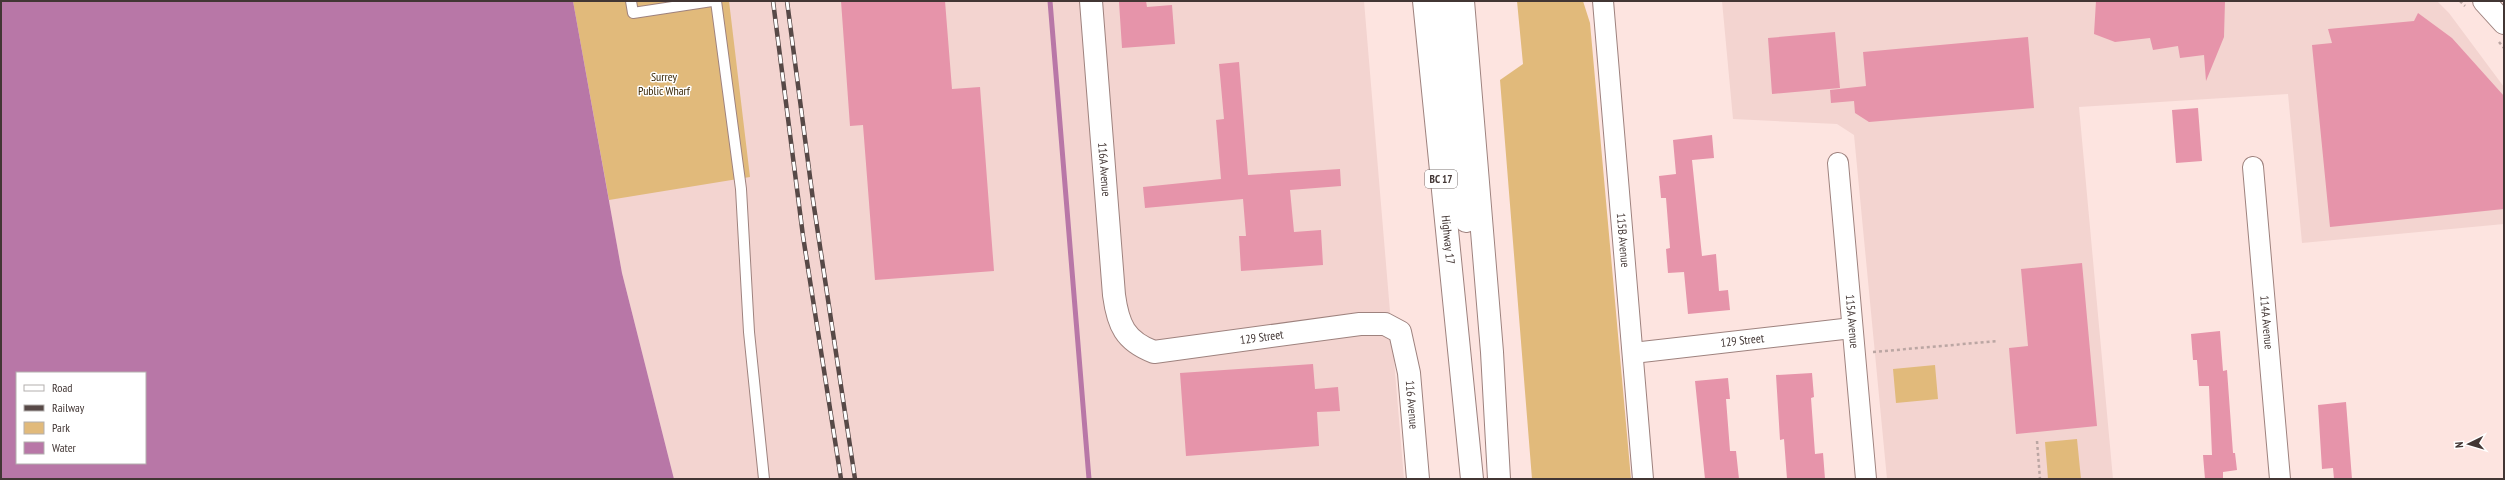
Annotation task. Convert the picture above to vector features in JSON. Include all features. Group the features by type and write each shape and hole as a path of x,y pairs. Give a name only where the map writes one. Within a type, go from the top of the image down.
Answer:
{"main road":[{"name":"116A Avenue","path":"1091,1 1114,295 1117,312 1127,336"},
{"name":"Highway 17","path":"1424,1 1472,479"},
{"path":"1444,1 1469,251 1492,352"},
{"path":"1463,1 1492,352 1499,479"},
{"path":"2484,1 2504,23"},
{"name":"129 Street","path":"1127,336 1138,346 1154,352 1360,324 1385,324 1400,332"},
{"name":"116 Avenue","path":"1400,332 1409,373 1418,479"}],"street":[{"name":"115B Avenue","path":"1603,1 1643,479"},
{"name":"115A Avenue","path":"1838,163 1866,479"},
{"name":"114A Avenue","path":"2253,167 2280,479"},
{"name":"129 Street","path":"1633,353 1852,328"}],"lane":[{"path":"631,1 632,13 675,4 712,1"},
{"path":"716,1 741,189 749,332 764,479"}],"path":[{"path":"1865,353 1998,341"},
{"path":"2037,441 2040,479"}],"shaded area":[{"path":"573,1 1364,1 1404,479 674,479 622,273"},
{"path":"1722,1 2437,1 2449,13 2504,87 2504,224 2302,243 2288,94 2079,107 2113,479 1887,479 1854,135 1837,124 1733,119"}],"green space":[{"name":"Surrey Public Wharf","path":"573,1 729,1 750,177 609,200"},
{"path":"1517,1 1583,1 1590,23 1631,479 1532,479 1500,80 1523,64"},
{"path":"1935,365 1938,399 1896,403 1893,369"},
{"path":"2077,439 2081,479 2048,479 2045,442"}],"water":[{"path":"1,1 573,1 622,273 674,479 1,479"}],"building":[{"path":"841,1 945,1 952,89 980,87 994,271 875,280 863,125 850,126"},
{"path":"1146,1 1147,7 1172,5 1175,44 1122,48 1119,2"},
{"path":"2096,1 2225,1 2224,37 2206,81 2204,55 2180,58 2178,46 2153,50 2150,38 2115,42 2094,34"},
{"path":"2418,13 2452,38 2504,96 2504,209 2330,227 2312,45 2332,43 2328,29 2414,21"},
{"path":"1835,32 1840,88 1772,94 1768,38"},
{"path":"2028,37 2034,108 1869,122 1855,113 1854,101 1831,103 1830,90 1866,86 1863,52"},
{"path":"1239,62 1248,175 1340,169 1341,186 1290,190 1294,232 1321,230 1323,265 1241,271 1239,236 1246,236 1243,199 1145,208 1143,187 1221,179 1216,120 1224,119 1219,64"},
{"path":"2198,108 2202,161 2176,163 2172,110"},
{"path":"1712,135 1714,158 1692,160 1702,256 1716,254 1719,291 1728,290 1730,310 1688,314 1684,272 1668,273 1666,249 1670,248 1666,198 1661,198 1659,176 1676,174 1673,140"},
{"path":"2082,263 2097,426 2016,434 2009,348 2028,346 2021,269"},
{"path":"2220,331 2223,371 2227,370 2233,453 2235,453 2237,470 2223,472 2223,479 2205,479 2203,455 2212,455 2209,386 2199,386 2197,360 2193,360 2191,334"},
{"path":"1313,364 1315,389 1338,387 1340,411 1317,412 1319,446 1186,456 1180,373"},
{"path":"1812,373 1814,397 1811,398 1815,454 1823,453 1825,479 1787,479 1784,439 1780,440 1776,375"},
{"path":"1728,378 1730,399 1726,399 1730,451 1736,451 1739,479 1705,479 1695,381"},
{"path":"2346,402 2352,479 2334,479 2333,468 2322,469 2318,405"}],"waterway":[{"path":"1050,1 1089,479"}],"railway":[{"path":"773,1 803,236 841,479"},
{"path":"787,1 813,200 855,479"}]}
